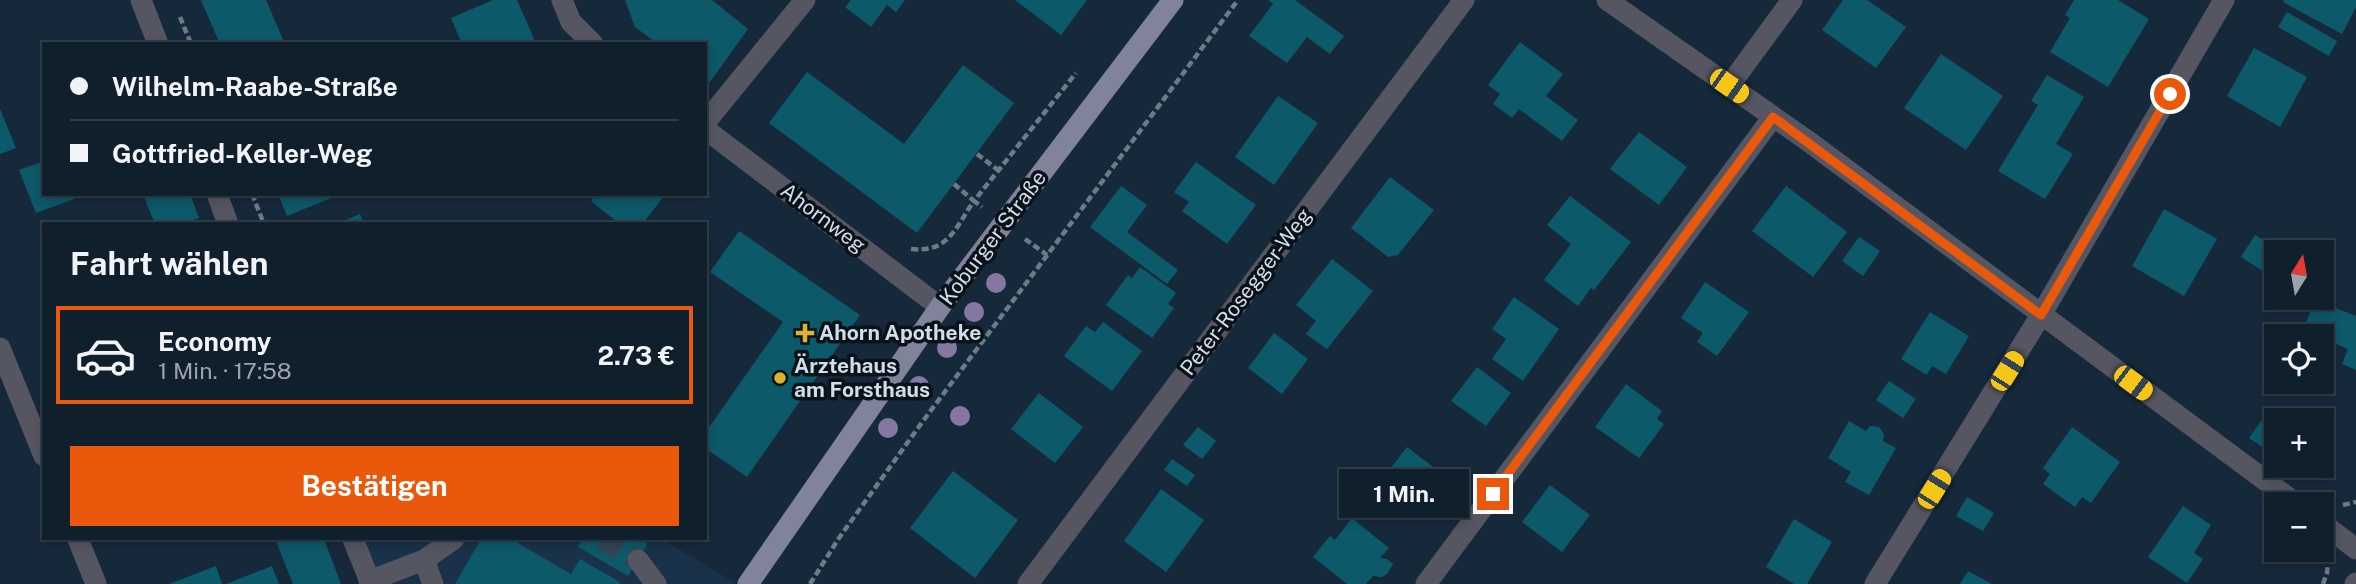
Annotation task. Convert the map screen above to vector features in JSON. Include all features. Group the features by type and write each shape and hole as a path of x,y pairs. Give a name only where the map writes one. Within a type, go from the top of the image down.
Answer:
{"main road":[{"name":"Koburger Straße","path":"748,584 940,307 1172,0"}],"street":[{"path":"141,0 157,42"},
{"path":"562,0 571,22 591,42"},
{"path":"707,121 805,0"},
{"name":"Peter-Rosegger-Weg","path":"1028,584 1464,0"},
{"path":"1607,0 1773,117 2281,492"},
{"path":"1729,86 1793,0"},
{"path":"1875,584 2041,315 2224,0"},
{"path":"1426,584 1773,117"},
{"name":"Ahornweg","path":"707,131 940,307"},
{"path":"217,196 227,222"},
{"path":"0,348 42,451"},
{"path":"2334,532 2356,549"},
{"path":"78,540 96,584"},
{"path":"353,540 370,582 424,560 453,540"},
{"path":"424,560 433,584"},
{"path":"638,560 656,584"}],"path":[{"path":"810,584 839,538 915,432 1238,0"},
{"path":"177,11 190,42"},
{"path":"886,265 903,247 928,249 943,245 974,201 1076,73"},
{"path":"977,154 998,170"},
{"path":"954,184 1003,224"},
{"path":"253,196 263,222"}],"shaded area":[{"path":"353,540 664,540 737,584 371,584"}],"building":[{"path":"201,0 266,0 284,42 219,42"},
{"path":"493,0 517,0 535,41 461,42 451,18"},
{"path":"625,0 712,0 748,29 710,82 707,80 707,42 655,42 635,27"},
{"path":"851,0 905,0 896,12 887,5 871,27 845,7"},
{"path":"1015,0 1087,0 1061,35"},
{"path":"1268,0 1295,0 1344,36 1330,54 1307,37 1287,63 1249,36 1273,4"},
{"path":"1843,0 1867,0 1906,27 1876,68 1822,30"},
{"path":"2074,0 2118,0 2149,19 2108,87 2050,52 2070,18 2065,15"},
{"path":"2356,0 2356,7 2342,34 2283,2"},
{"path":"2287,12 2337,41 2329,56 2278,27"},
{"path":"1520,42 1563,74 1546,96 1578,120 1562,141 1519,109 1512,118 1493,104 1500,94 1488,85"},
{"path":"2254,48 2307,77 2280,127 2227,96"},
{"path":"1941,54 2003,96 1966,150 1904,108"},
{"path":"963,65 1014,103 917,233 769,123 807,72 904,144"},
{"path":"2047,75 2084,97 2056,144 2073,154 2045,199 1998,171 2038,105 2031,101"},
{"path":"1278,96 1318,123 1274,185 1235,157"},
{"path":"0,109 16,148 0,154"},
{"path":"1639,132 1687,167 1659,205 1610,169"},
{"path":"42,162 42,196 82,196 36,213 19,170"},
{"path":"1196,162 1256,205 1227,244 1182,211 1189,202 1174,192"},
{"path":"1390,177 1434,210 1398,255 1388,257 1351,228"},
{"path":"1121,186 1147,205 1127,232 1178,270 1167,284 1090,227"},
{"path":"1786,186 1847,232 1813,277 1752,231"},
{"path":"144,196 191,196 199,218 188,222 154,222"},
{"path":"279,196 336,196 287,216"},
{"path":"595,196 664,196 644,222 617,222 591,201"},
{"path":"1570,196 1631,242 1594,290 1591,288 1578,306 1544,280 1571,244 1547,225"},
{"path":"2164,209 2217,239 2184,296 2132,266"},
{"path":"360,214 363,222 341,222"},
{"name":"Ärztehaus am Forsthaus","path":"739,231 860,315 747,477 707,449 707,430 783,322 710,272"},
{"path":"2255,235 2264,240 2263,271 2241,257"},
{"path":"1859,237 1880,251 1863,276 1842,261"},
{"path":"1332,259 1373,291 1327,349 1306,334 1316,321 1296,305"},
{"path":"1140,267 1176,293 1168,304 1174,308 1152,338 1106,305 1128,275 1132,278"},
{"path":"1705,282 1749,312 1717,356 1697,342 1703,333 1681,318"},
{"path":"1514,297 1559,329 1523,381 1492,359 1506,339 1492,329"},
{"path":"2334,307 2356,316 2356,370 2342,364 2348,349 2334,343 2334,324 2305,324 2311,310 2334,310"},
{"path":"1930,312 1969,336 1946,374 1932,366 1927,375 1901,359"},
{"path":"1103,322 1142,351 1112,391 1064,356 1086,326 1095,332"},
{"path":"1274,333 1308,359 1282,394 1248,368"},
{"path":"1477,367 1511,393 1486,426 1451,401"},
{"path":"1889,381 1916,399 1903,418 1876,400"},
{"path":"1626,384 1662,411 1657,419 1664,424 1639,458 1595,427"},
{"path":"1039,393 1083,427 1055,463 1011,429"},
{"path":"2264,417 2264,448 2249,438"},
{"path":"1849,421 1866,431 1870,426 1879,427 1884,434 1883,441 1896,448 1869,495 1845,482 1851,472 1828,458"},
{"path":"1198,427 1216,441 1202,459 1183,445"},
{"path":"2072,427 2120,462 2091,503 2082,497 2075,507 2043,484 2050,474 2043,468"},
{"path":"1407,447 1449,479 1427,509 1384,477"},
{"path":"1172,459 1195,475 1187,486 1164,470"},
{"path":"953,471 1018,520 975,578 910,528"},
{"path":"1550,485 1590,515 1562,552 1522,522"},
{"path":"1161,489 1204,520 1166,572 1124,541"},
{"path":"1967,497 1994,513 1983,531 1956,516"},
{"path":"2183,506 2211,525 2194,553 2203,559 2187,583 2148,557"},
{"path":"1352,518 1389,548 1380,558 1393,564 1387,574 1382,577 1373,576 1366,584 1347,584 1313,557 1330,536 1335,540"},
{"path":"1794,519 1832,542 1807,584 1794,584 1766,567"},
{"path":"275,540 324,540 341,584 293,584"},
{"path":"480,540 513,540 571,574 580,559 620,582 619,584 455,584"},
{"path":"582,540 641,540 647,544 628,576 578,547"},
{"path":"216,566 222,584 169,584"},
{"path":"272,566 279,584 226,584"},
{"path":"1968,571 1992,584 1960,584"}],"tunnel":[{"path":"604,540 638,560"}],"place":[{"name":"Ahorn Apotheke","path":"805,333"},
{"name":"Ärztehaus am Forsthaus","path":"780,378"}],"route":[{"path":"1493,494 1773,117 2041,315 2170,94"}]}
